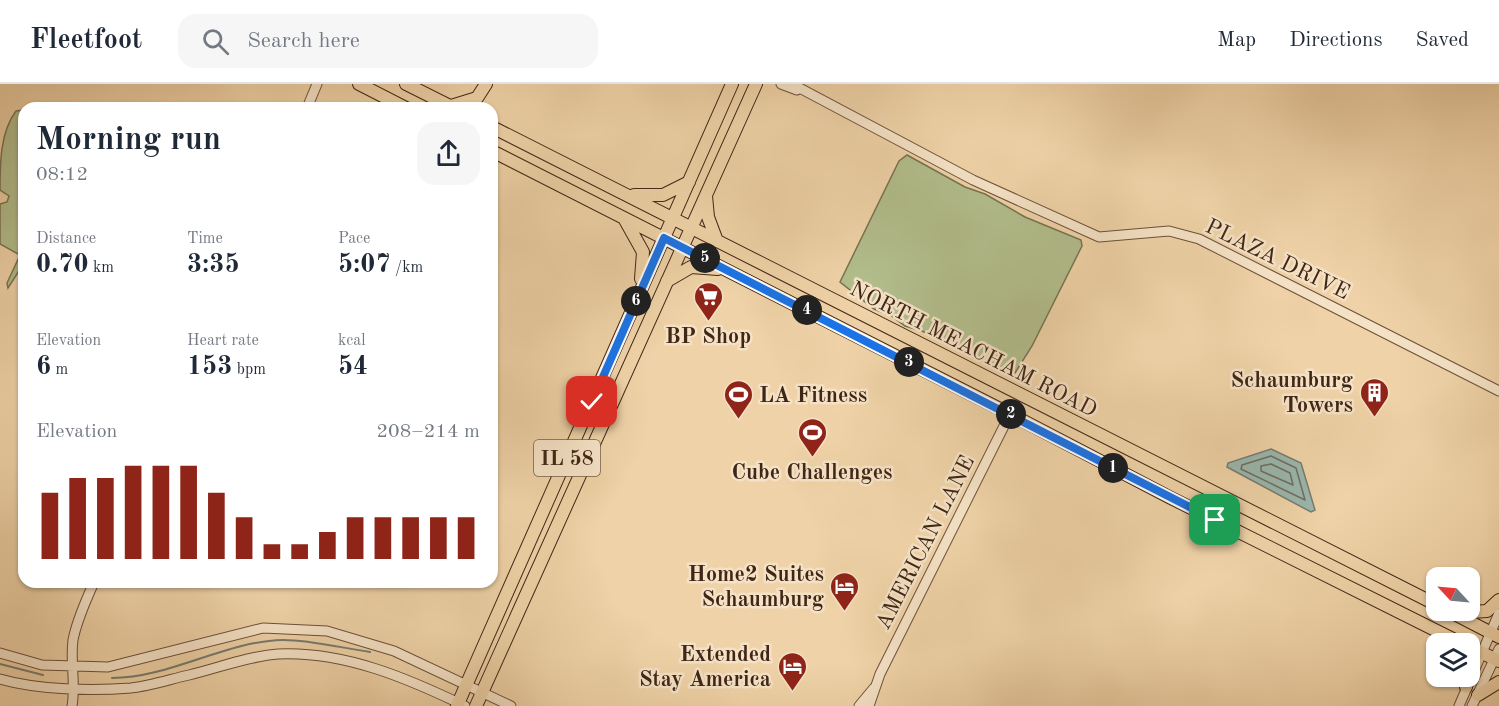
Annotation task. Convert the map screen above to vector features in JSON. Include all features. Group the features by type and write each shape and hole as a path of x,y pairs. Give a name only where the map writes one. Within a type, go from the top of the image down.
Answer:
{"main road":[{"path":"359,84 394,102"},
{"path":"406,84 443,102"},
{"path":"466,102 477,98 488,84"},
{"path":"485,102 488,84"},
{"name":"IL 58","path":"460,705 467,684 732,84"},
{"name":"IL 58","path":"476,706 756,84"},
{"path":"498,121 550,149 560,161"},
{"name":"NORTH MEACHAM ROAD","path":"498,130 1426,599"},
{"name":"NORTH MEACHAM ROAD","path":"498,155 1439,633"},
{"path":"625,193 657,196 689,182"},
{"path":"706,194 708,217 717,241"},
{"path":"623,217 643,252 644,269 636,302"},
{"path":"667,282 691,267 730,271"},
{"path":"1480,611 1487,611 1499,600"},
{"path":"1468,621 1495,634"},
{"path":"1480,651 1497,656"},
{"path":"1475,701 1499,682"}],"street":[{"path":"310,102 318,84"},
{"name":"PLAZA DRIVE","path":"781,84 805,93 973,180 1099,237 1168,231 1199,238 1499,391"},
{"name":"PLAZA DRIVE","path":"792,84 805,93"},
{"name":"AMERICAN LANE","path":"869,706 874,688 1010,414"},
{"path":"72,706 75,688 73,641 80,615 91,588"},
{"path":"1480,645 1495,634 1499,613"},
{"path":"0,653 42,665 108,667 263,628 327,631 373,643 511,706"},
{"path":"0,680 19,685 132,688 276,654 303,655 339,659 387,672 460,705"},
{"path":"1475,701 1497,656"},
{"path":"1459,706 1465,687"},
{"name":"AMERICAN LANE","path":"859,706 874,688"}],"green space":[{"path":"18,111 18,254 0,244 0,204 7,202 9,196 0,190 1,159 4,138"},
{"path":"907,155 1025,217 1081,240 1082,246 1032,346 1015,373 998,369 922,331 905,326 890,315 874,309 840,282 899,161"},
{"path":"18,259 18,272 8,288 7,283"}],"water":[{"path":"1271,449 1301,463 1315,510 1311,512 1227,467 1228,463"}],"waterway":[{"path":"112,678 155,672 240,646 261,642 304,641 370,652"},
{"path":"0,664 43,675"}],"place":[{"name":"BP Shop","path":"708,322"},
{"name":"Schaumburg Towers","path":"1374,418"},
{"name":"LA Fitness","path":"738,420"},
{"name":"Cube Challenges","path":"812,458"},
{"name":"Home2 Suites Schaumburg","path":"845,612"},
{"name":"Extended Stay America","path":"792,692"}],"route":[{"path":"592,402 664,238 1215,520"}]}
